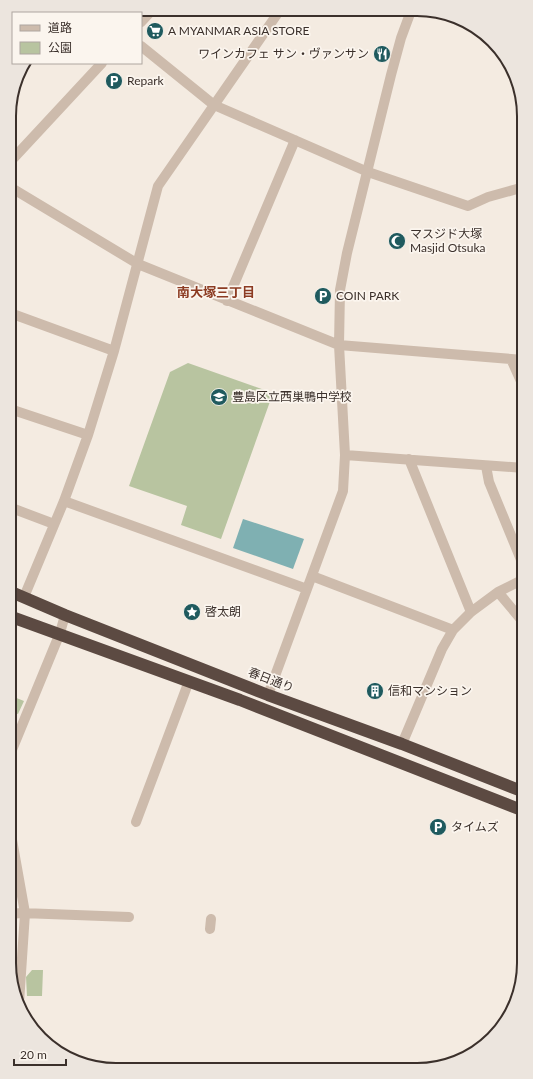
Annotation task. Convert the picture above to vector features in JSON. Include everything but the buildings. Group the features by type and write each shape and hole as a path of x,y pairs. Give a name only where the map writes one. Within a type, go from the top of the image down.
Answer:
{"highway":[{"name":"春日通り","path":"16,594 268,695 402,744 517,789"},
{"path":"16,618 189,681 517,808"}],"street":[{"path":"24,597 64,500 88,435 114,352 158,186 276,16"},
{"path":"268,695 343,491 346,455 339,345 340,290 347,253 391,75 401,38 409,16"},
{"path":"142,47 214,105 368,172 468,206 488,197 517,189"},
{"path":"16,156 101,64"},
{"path":"227,301 295,140"},
{"path":"16,191 138,264 339,345 517,359"},
{"path":"16,315 114,352"},
{"path":"512,359 517,371"},
{"path":"16,411 88,435"},
{"path":"346,455 517,468"},
{"path":"409,459 471,612"},
{"path":"486,466 489,482 517,550"},
{"path":"64,500 307,589"},
{"path":"16,509 54,524"},
{"path":"312,576 453,630"},
{"path":"402,744 442,649 453,630 471,612 498,592 517,582"},
{"path":"498,592 517,615"},
{"path":"16,740 66,615"},
{"path":"136,822 189,681"},
{"path":"16,862 25,913 20,990"},
{"path":"16,914 129,917"}],"green space":[{"path":"188,363 273,393 221,539 181,525 187,506 129,486 170,372"},
{"path":"16,698 24,701 18,714 16,713"},
{"path":"32,970 43,970 42,996 27,996 26,977"}],"water":[{"path":"243,519 304,539 293,569 233,548"}],"place":[{"name":"A MYANMAR ASIA STORE","path":"155,31"},
{"name":"ワインカフェ サン・ヴァンサン","path":"382,54"},
{"name":"Repark","path":"114,81"},
{"name":"マスジド大塚 Masjid Otsuka","path":"397,241"},
{"name":"COIN PARK","path":"323,296"},
{"name":"豊島区立西巣鴨中学校","path":"219,397"},
{"name":"啓太朗","path":"192,612"},
{"name":"信和マンション","path":"375,691"},
{"name":"タイムズ","path":"438,827"}],"district":[{"name":"南大塚三丁目","path":"216,292"}]}
